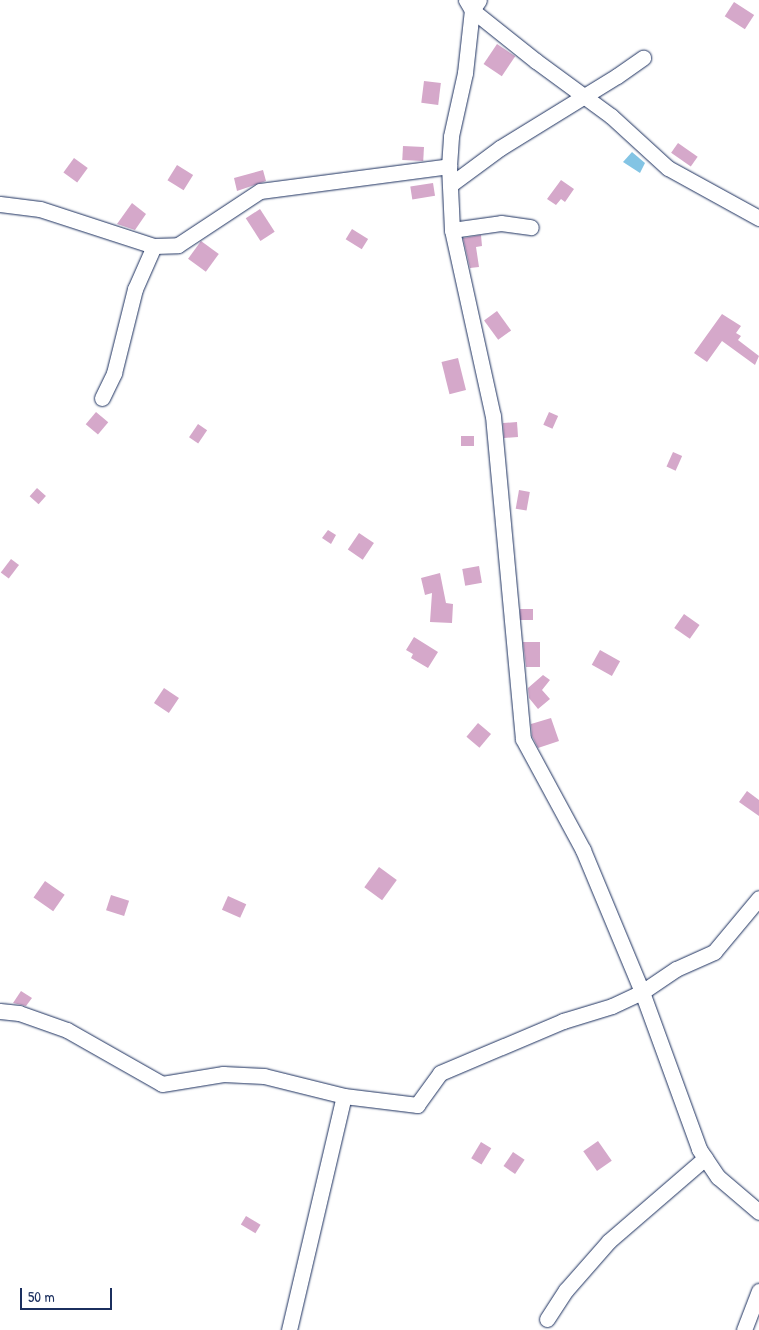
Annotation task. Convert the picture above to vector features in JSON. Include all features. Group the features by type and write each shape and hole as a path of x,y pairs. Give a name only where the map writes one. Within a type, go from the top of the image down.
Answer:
{"street":[{"path":"473,3 583,96 610,116 668,168 759,218"},
{"path":"473,3 465,73 451,136 449,166 452,230 493,416 523,739 583,850 642,992 699,1149 718,1177 759,1212"},
{"path":"450,185 500,148 643,58"},
{"path":"0,204 40,209 154,246 178,245 260,191 449,166"},
{"path":"452,230 501,223 531,227"},
{"path":"102,398 114,373 136,289 154,246"},
{"path":"0,1010 19,1013 67,1030 162,1084 223,1074 264,1076 344,1096 417,1104 440,1073 563,1021 612,1006 642,992 676,969 714,952 754,915 759,898"},
{"path":"289,1330 344,1096"},
{"path":"547,1319 566,1290 609,1241 705,1158"},
{"path":"744,1330 755,1312 759,1291"}],"water":[{"path":"632,152 645,163 640,173 623,162"}],"building":[{"path":"734,2 754,15 745,29 725,16"},
{"path":"497,44 515,56 502,76 484,64"},
{"path":"424,81 441,83 438,105 421,103"},
{"path":"678,143 698,157 691,167 671,153"},
{"path":"403,146 424,147 423,161 402,160"},
{"path":"74,158 88,168 77,183 63,173"},
{"path":"177,165 193,175 184,190 167,180"},
{"path":"263,170 266,181 237,191 234,178"},
{"path":"561,180 574,189 565,202 561,199 556,205 547,199"},
{"path":"433,183 435,196 412,199 410,187"},
{"path":"132,203 146,214 135,230 117,224"},
{"path":"260,209 275,232 260,241 246,218"},
{"path":"352,229 368,239 362,249 346,239"},
{"path":"481,235 482,246 476,247 479,267 470,268 463,238"},
{"path":"201,241 219,254 206,272 188,259"},
{"path":"497,311 511,330 498,340 484,320"},
{"path":"722,314 741,326 736,333 741,336 738,340 759,356 755,365 722,341 707,362 694,353"},
{"path":"458,358 466,390 449,394 442,362"},
{"path":"96,412 108,422 98,435 86,424"},
{"path":"549,412 558,416 552,429 543,425"},
{"path":"517,422 518,437 504,438 503,423"},
{"path":"198,424 207,430 198,443 189,437"},
{"path":"461,436 474,436 474,446 461,446"},
{"path":"673,452 682,456 676,471 666,467"},
{"path":"37,488 46,496 39,504 30,496"},
{"path":"519,490 530,492 527,511 516,509"},
{"path":"328,530 336,535 331,544 322,538"},
{"path":"359,533 374,543 363,560 348,550"},
{"path":"11,559 19,565 9,579 1,573"},
{"path":"479,566 482,583 465,586 462,569"},
{"path":"440,573 446,603 453,604 452,623 430,622 432,593 425,595 421,578"},
{"path":"520,609 533,609 533,620 520,620"},
{"path":"684,614 700,625 690,639 674,628"},
{"path":"414,637 438,652 428,668 411,658 413,654 406,650"},
{"path":"523,642 540,642 540,667 526,667"},
{"path":"600,650 620,661 612,676 592,665"},
{"path":"543,675 550,680 542,690 550,699 538,709 529,698 528,688"},
{"path":"164,688 179,698 169,713 154,703"},
{"path":"551,718 559,741 538,748 532,736 531,724"},
{"path":"478,723 491,734 479,748 466,737"},
{"path":"747,791 759,800 759,816 739,802"},
{"path":"379,867 397,880 382,900 364,887"},
{"path":"45,881 65,895 53,911 34,897"},
{"path":"111,895 129,901 124,916 106,910"},
{"path":"228,896 246,904 240,918 222,910"},
{"path":"21,991 32,998 26,1006 13,1003"},
{"path":"598,1141 612,1161 597,1171 583,1151"},
{"path":"481,1142 491,1148 482,1164 471,1158"},
{"path":"513,1152 525,1160 515,1174 503,1166"},
{"path":"246,1216 261,1225 255,1233 241,1225"}]}
